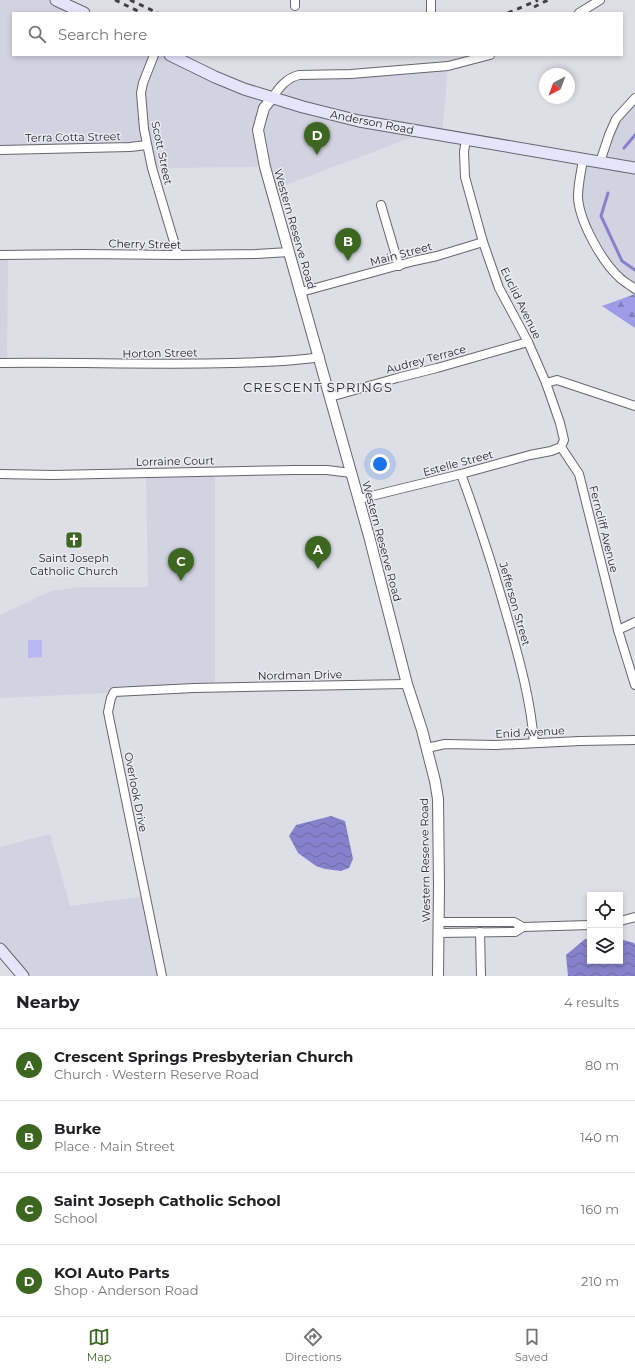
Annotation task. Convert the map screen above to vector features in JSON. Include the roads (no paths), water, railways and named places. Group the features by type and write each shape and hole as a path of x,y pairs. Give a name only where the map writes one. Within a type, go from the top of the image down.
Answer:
{"main road":[{"path":"56,0 82,12"},
{"name":"Anderson Road","path":"172,56 244,89 359,121 635,168"},
{"path":"0,949 23,976"}],"street":[{"path":"431,0 431,12"},
{"path":"581,12 600,0"},
{"name":"Scott Street","path":"154,56 140,92 147,145 158,191 178,255"},
{"path":"272,98 285,82 294,76 299,75 351,74 448,66 486,56"},
{"name":"Western Reserve Road","path":"272,98 264,108 258,130 265,167 320,358 359,499 407,684 427,748 435,781 438,799 438,976"},
{"path":"600,162 616,119 635,98"},
{"name":"Euclid Avenue","path":"466,140 464,152 465,177 483,242 500,288 528,342 546,383"},
{"name":"Terra Cotta Street","path":"0,150 130,147 147,145"},
{"path":"583,160 578,198 580,211 585,224 607,264 620,278 635,288"},
{"path":"381,205 399,266"},
{"name":"Main Street","path":"301,292 437,256 483,242"},
{"name":"Cherry Street","path":"0,255 178,255 289,252"},
{"name":"Audrey Terrace","path":"330,396 528,342"},
{"name":"Horton Street","path":"0,363 124,365 211,364 298,361 320,358"},
{"path":"561,447 564,440 546,383 557,380 635,406"},
{"name":"Estelle Street","path":"359,499 461,474 530,455 551,452 561,447"},
{"name":"Ferncliff Avenue","path":"561,447 579,474 618,630 635,685"},
{"name":"Lorraine Court","path":"0,474 53,475 294,470 351,472"},
{"name":"Jefferson Street","path":"461,474 490,556 514,640 530,709 534,743"},
{"path":"618,630 635,622"},
{"name":"Nordman Drive","path":"194,688 407,684"},
{"name":"Overlook Drive","path":"162,976 108,707 114,692 194,688"},
{"name":"Enid Avenue","path":"427,748 445,744 495,746 534,743 635,740"},
{"path":"623,920 635,917"},
{"path":"438,922 514,922 523,927"},
{"path":"438,933 515,932 523,927 587,924"},
{"path":"480,932 481,976"}],"water":[{"path":"331,816 345,821 353,859 349,868 341,871 316,866 298,853 289,836 296,825"},
{"path":"585,939 587,939 587,964 623,964 623,940 634,943 635,976 568,976 566,955"}],"waterway":[{"path":"624,148 635,135"},
{"path":"608,193 601,216 622,261 635,270"}],"railway":[{"path":"115,0 140,12"},
{"path":"130,0 156,12"},
{"path":"510,12 538,0"},
{"path":"534,7 548,0"}],"place":[{"name":"KOI Auto Parts","path":"317,155"},
{"name":"Burke","path":"348,261"},
{"name":"Saint Joseph Catholic Church","path":"74,540"},
{"name":"Crescent Springs Presbyterian Church","path":"318,569"},
{"name":"Saint Joseph Catholic School","path":"181,581"}],"district":[{"name":"CRESCENT SPRINGS","path":"318,387"}]}
